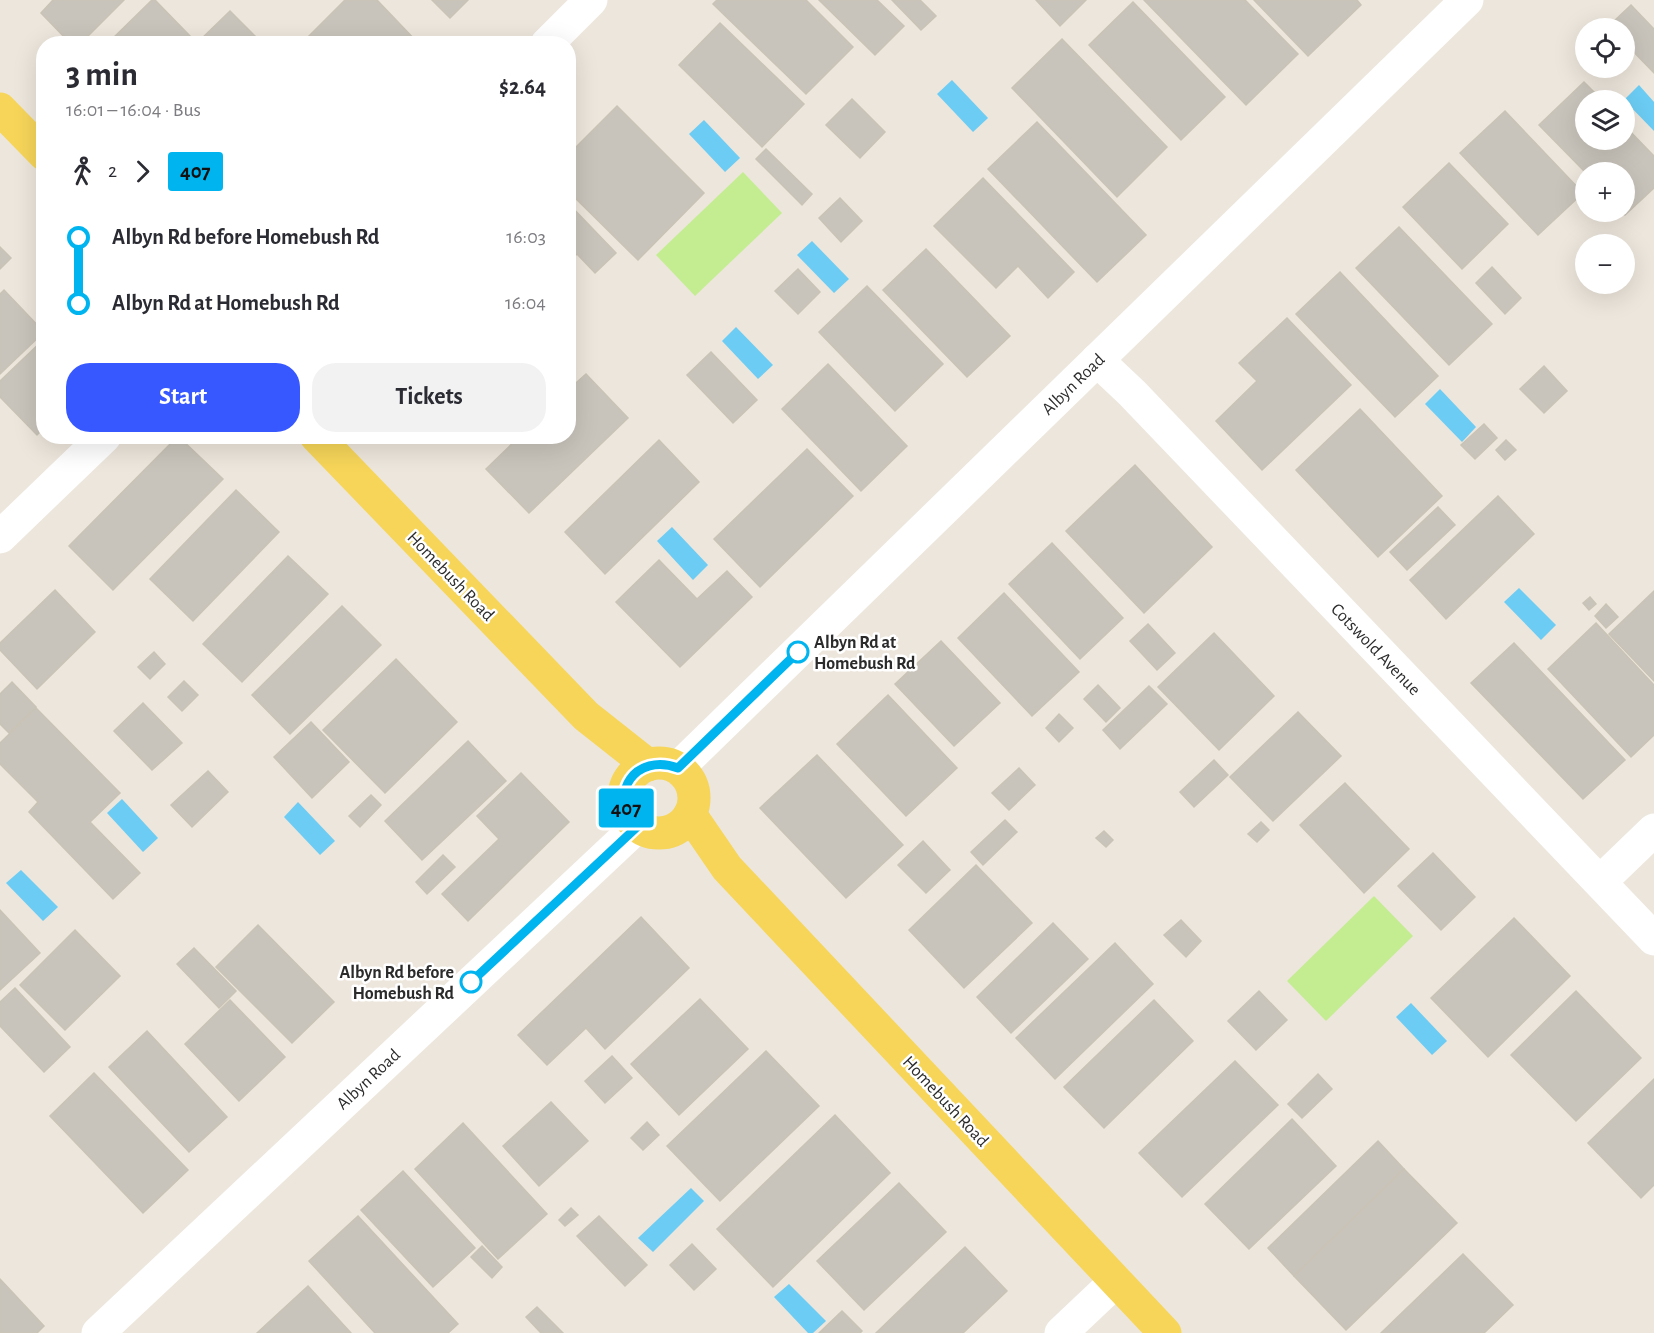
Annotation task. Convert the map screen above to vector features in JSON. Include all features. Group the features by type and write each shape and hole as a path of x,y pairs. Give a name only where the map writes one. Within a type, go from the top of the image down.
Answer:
{"main road":[{"path":"0,109 36,146"},
{"name":"Homebush Road","path":"324,444 586,716 652,771 690,781 693,789 693,806 682,822 1165,1333"},
{"path":"652,771 625,794 626,808 638,826 652,832 682,822"}],"street":[{"path":"555,36 591,0"},
{"name":"Albyn Road","path":"652,771 1097,360 1467,0"},
{"name":"Cotswold Avenue","path":"1097,360 1140,402 1654,939"},
{"path":"0,537 97,444"},
{"name":"Albyn Road","path":"98,1333 638,826"},
{"path":"1600,882 1654,831"},
{"path":"1061,1333 1116,1281"}],"green space":[{"path":"743,172 782,213 695,296 656,255"},
{"path":"1374,896 1413,936 1326,1021 1287,981"}],"water":[{"path":"952,80 988,118 973,132 937,94"},
{"path":"1639,85 1654,102 1654,131 1635,111 1634,90"},
{"path":"704,120 740,158 725,172 689,134"},
{"path":"812,241 849,279 834,293 797,255"},
{"path":"736,327 773,365 758,379 722,341"},
{"path":"1440,389 1476,427 1462,442 1425,404"},
{"path":"672,527 708,565 693,580 657,541"},
{"path":"1519,588 1556,625 1541,640 1504,602"},
{"path":"122,799 158,838 143,852 107,813"},
{"path":"298,802 335,841 320,855 284,817"},
{"path":"21,870 58,907 43,921 6,883"},
{"path":"1411,1003 1447,1041 1432,1055 1396,1017"},
{"path":"691,1188 704,1201 653,1252 638,1238"},
{"path":"789,1284 826,1321 813,1333 808,1333 774,1297"}],"building":[{"path":"53,0 124,0 88,36 63,36 41,13"},
{"path":"152,0 155,0 190,36 115,36"},
{"path":"345,0 377,0 411,36 309,36"},
{"path":"432,0 468,0 450,18"},
{"path":"717,0 806,0 853,47 806,94 713,4"},
{"path":"819,0 877,0 904,26 875,55"},
{"path":"892,0 920,0 936,16 921,30"},
{"path":"1036,0 1086,0 1060,26"},
{"path":"1144,0 1245,0 1298,54 1246,105"},
{"path":"1254,0 1357,0 1361,5 1308,56"},
{"path":"1133,2 1225,97 1181,140 1089,45"},
{"path":"1631,5 1654,29 1654,73 1635,53 1635,18 1617,18"},
{"path":"230,11 255,36 204,36"},
{"path":"720,23 804,104 762,147 679,65"},
{"path":"1062,39 1167,147 1117,197 1012,88"},
{"path":"1584,82 1592,90 1576,90"},
{"path":"1575,91 1575,150 1635,150 1635,136 1654,156 1654,188 1635,206 1635,162 1575,162 1539,125"},
{"path":"852,99 885,132 860,158 826,125"},
{"path":"617,106 704,193 638,260 576,199 576,147"},
{"path":"1505,111 1575,185 1575,200 1538,235 1460,153"},
{"path":"1037,122 1146,235 1097,282 988,169"},
{"path":"766,149 812,194 802,205 756,159"},
{"path":"1449,163 1508,224 1462,269 1403,207"},
{"path":"983,178 1074,272 1048,298 1018,266 996,288 934,226"},
{"path":"840,198 862,221 841,242 819,218"},
{"path":"576,211 616,253 595,273 577,254"},
{"path":"1399,227 1492,324 1449,365 1356,268"},
{"path":"0,247 11,258 0,269"},
{"path":"926,249 1010,336 967,377 883,290"},
{"path":"1492,267 1521,298 1505,314 1476,283"},
{"path":"798,269 820,292 798,314 775,291"},
{"path":"1340,272 1438,376 1395,417 1296,314"},
{"path":"867,286 943,364 895,411 819,332"},
{"path":"4,290 36,324 36,340 0,374 0,294"},
{"path":"1287,318 1351,385 1262,470 1216,421 1257,381 1239,363"},
{"path":"36,347 36,434 0,397 0,381"},
{"path":"711,352 757,400 733,423 687,375"},
{"path":"828,364 907,446 861,491 782,409"},
{"path":"1544,366 1567,391 1544,413 1520,389"},
{"path":"586,374 628,418 529,513 486,469 512,444 576,444 576,383"},
{"path":"1360,409 1442,496 1378,557 1296,470"},
{"path":"1484,424 1497,438 1475,459 1461,445"},
{"path":"659,440 699,482 605,574 565,532"},
{"path":"1506,440 1516,450 1505,460 1496,450"},
{"path":"170,444 186,444 223,479 113,590 69,546"},
{"path":"807,449 853,496 760,587 714,539"},
{"path":"1135,465 1212,547 1144,613 1066,531"},
{"path":"236,490 279,532 193,621 150,579"},
{"path":"1498,496 1534,534 1446,619 1410,580"},
{"path":"1438,507 1455,525 1407,570 1390,552"},
{"path":"1052,543 1123,618 1080,659 1009,584"},
{"path":"288,556 328,594 242,682 203,644"},
{"path":"659,560 697,599 727,571 752,597 680,667 616,602"},
{"path":"55,590 95,632 37,689 0,650 0,643"},
{"path":"1654,591 1654,681 1609,634"},
{"path":"1004,593 1079,672 1032,716 958,638"},
{"path":"1590,597 1596,604 1589,610 1583,603"},
{"path":"1606,604 1618,617 1606,628 1595,616"},
{"path":"342,606 381,645 290,734 252,695"},
{"path":"1596,623 1654,685 1654,735 1631,757 1548,669"},
{"path":"1148,624 1175,653 1157,670 1130,641"},
{"path":"1214,633 1274,696 1219,750 1158,687"},
{"path":"941,641 1000,703 954,746 895,684"},
{"path":"1514,643 1625,760 1583,799 1471,683"},
{"path":"154,652 165,664 150,679 138,667"},
{"path":"396,659 457,722 385,793 323,730"},
{"path":"184,681 198,695 182,711 168,697"},
{"path":"12,682 36,707 9,733 0,724 0,694"},
{"path":"1098,685 1120,708 1106,722 1084,699"},
{"path":"1149,686 1167,704 1120,749 1103,730"},
{"path":"888,695 957,768 906,816 837,744"},
{"path":"143,703 182,743 152,770 114,731"},
{"path":"36,708 120,793 90,822 140,873 113,899 29,812 38,802 0,764 0,743"},
{"path":"1298,712 1341,756 1273,821 1230,777"},
{"path":"1059,714 1073,728 1059,742 1046,728"},
{"path":"311,722 349,762 312,798 274,757"},
{"path":"468,741 506,781 422,860 385,821"},
{"path":"817,755 903,845 846,898 760,808"},
{"path":"1214,760 1228,775 1194,807 1180,792"},
{"path":"1019,768 1035,785 1009,810 992,793"},
{"path":"208,771 228,792 192,827 171,805"},
{"path":"521,773 569,822 468,921 442,894 499,839 477,816"},
{"path":"1345,783 1409,849 1364,893 1300,825"},
{"path":"371,795 381,805 360,827 349,816"},
{"path":"1005,820 1017,832 983,865 971,852"},
{"path":"1261,822 1269,830 1257,842 1248,834"},
{"path":"1104,831 1113,840 1106,847 1096,838"},
{"path":"923,841 950,870 926,893 898,865"},
{"path":"1433,853 1475,897 1441,930 1398,886"},
{"path":"443,855 455,867 427,894 416,882"},
{"path":"976,865 1032,923 964,988 909,930"},
{"path":"0,910 40,953 0,990"},
{"path":"641,917 689,968 605,1049 586,1028 547,1065 518,1035"},
{"path":"1514,918 1570,976 1488,1057 1431,998"},
{"path":"1181,920 1201,941 1186,957 1164,935"},
{"path":"1053,923 1088,959 1011,1033 977,997"},
{"path":"258,925 334,1002 292,1043 216,967"},
{"path":"75,930 120,976 65,1030 20,985"},
{"path":"1115,943 1153,984 1055,1079 1016,1038"},
{"path":"194,948 236,991 219,1008 177,964"},
{"path":"15,988 70,1047 44,1072 0,1026 0,1002"},
{"path":"1259,991 1287,1020 1256,1050 1228,1021"},
{"path":"1576,991 1641,1058 1576,1121 1511,1055"},
{"path":"700,999 748,1049 679,1115 631,1064"},
{"path":"230,1000 285,1057 239,1101 185,1044"},
{"path":"1154,1000 1193,1041 1104,1128 1064,1087"},
{"path":"147,1031 227,1117 189,1152 109,1067"},
{"path":"766,1051 819,1106 720,1201 667,1146"},
{"path":"612,1056 632,1078 605,1103 585,1081"},
{"path":"1235,1061 1278,1105 1182,1197 1139,1153"},
{"path":"94,1073 188,1170 143,1213 50,1116"},
{"path":"1318,1074 1332,1089 1302,1118 1288,1104"},
{"path":"1654,1079 1654,1185 1641,1198 1588,1143"},
{"path":"551,1102 588,1141 539,1186 503,1146"},
{"path":"835,1115 890,1173 773,1287 717,1229"},
{"path":"1292,1119 1336,1166 1249,1249 1205,1204"},
{"path":"647,1122 659,1135 643,1150 631,1138"},
{"path":"463,1123 547,1214 498,1259 415,1169"},
{"path":"1378,1141 1404,1169 1294,1276 1268,1248"},
{"path":"1404,1169 1457,1223 1346,1330 1294,1276"},
{"path":"403,1171 475,1248 433,1287 361,1210"},
{"path":"899,1183 946,1232 864,1310 817,1261"},
{"path":"571,1208 578,1215 565,1226 559,1220"},
{"path":"358,1216 458,1324 448,1333 375,1333 309,1261"},
{"path":"599,1216 647,1265 625,1286 577,1236"},
{"path":"692,1244 716,1269 694,1290 670,1265"},
{"path":"482,1246 502,1267 492,1278 471,1257"},
{"path":"965,1247 1007,1291 963,1333 876,1333"},
{"path":"1463,1254 1513,1305 1484,1333 1381,1333"},
{"path":"0,1279 44,1326 37,1333 0,1333"},
{"path":"308,1286 351,1333 257,1333"},
{"path":"537,1307 563,1333 541,1333 526,1317"},
{"path":"842,1311 862,1331 860,1333 819,1333"}],"bus line":[{"name":"407","path":"471,982 638,826 629,815 625,801 626,787 637,771 655,763 678,768 798,652"}],"place":[{"name":"Albyn Rd at Homebush Rd","path":"798,652"},
{"name":"Albyn Rd before Homebush Rd","path":"471,982"}]}
